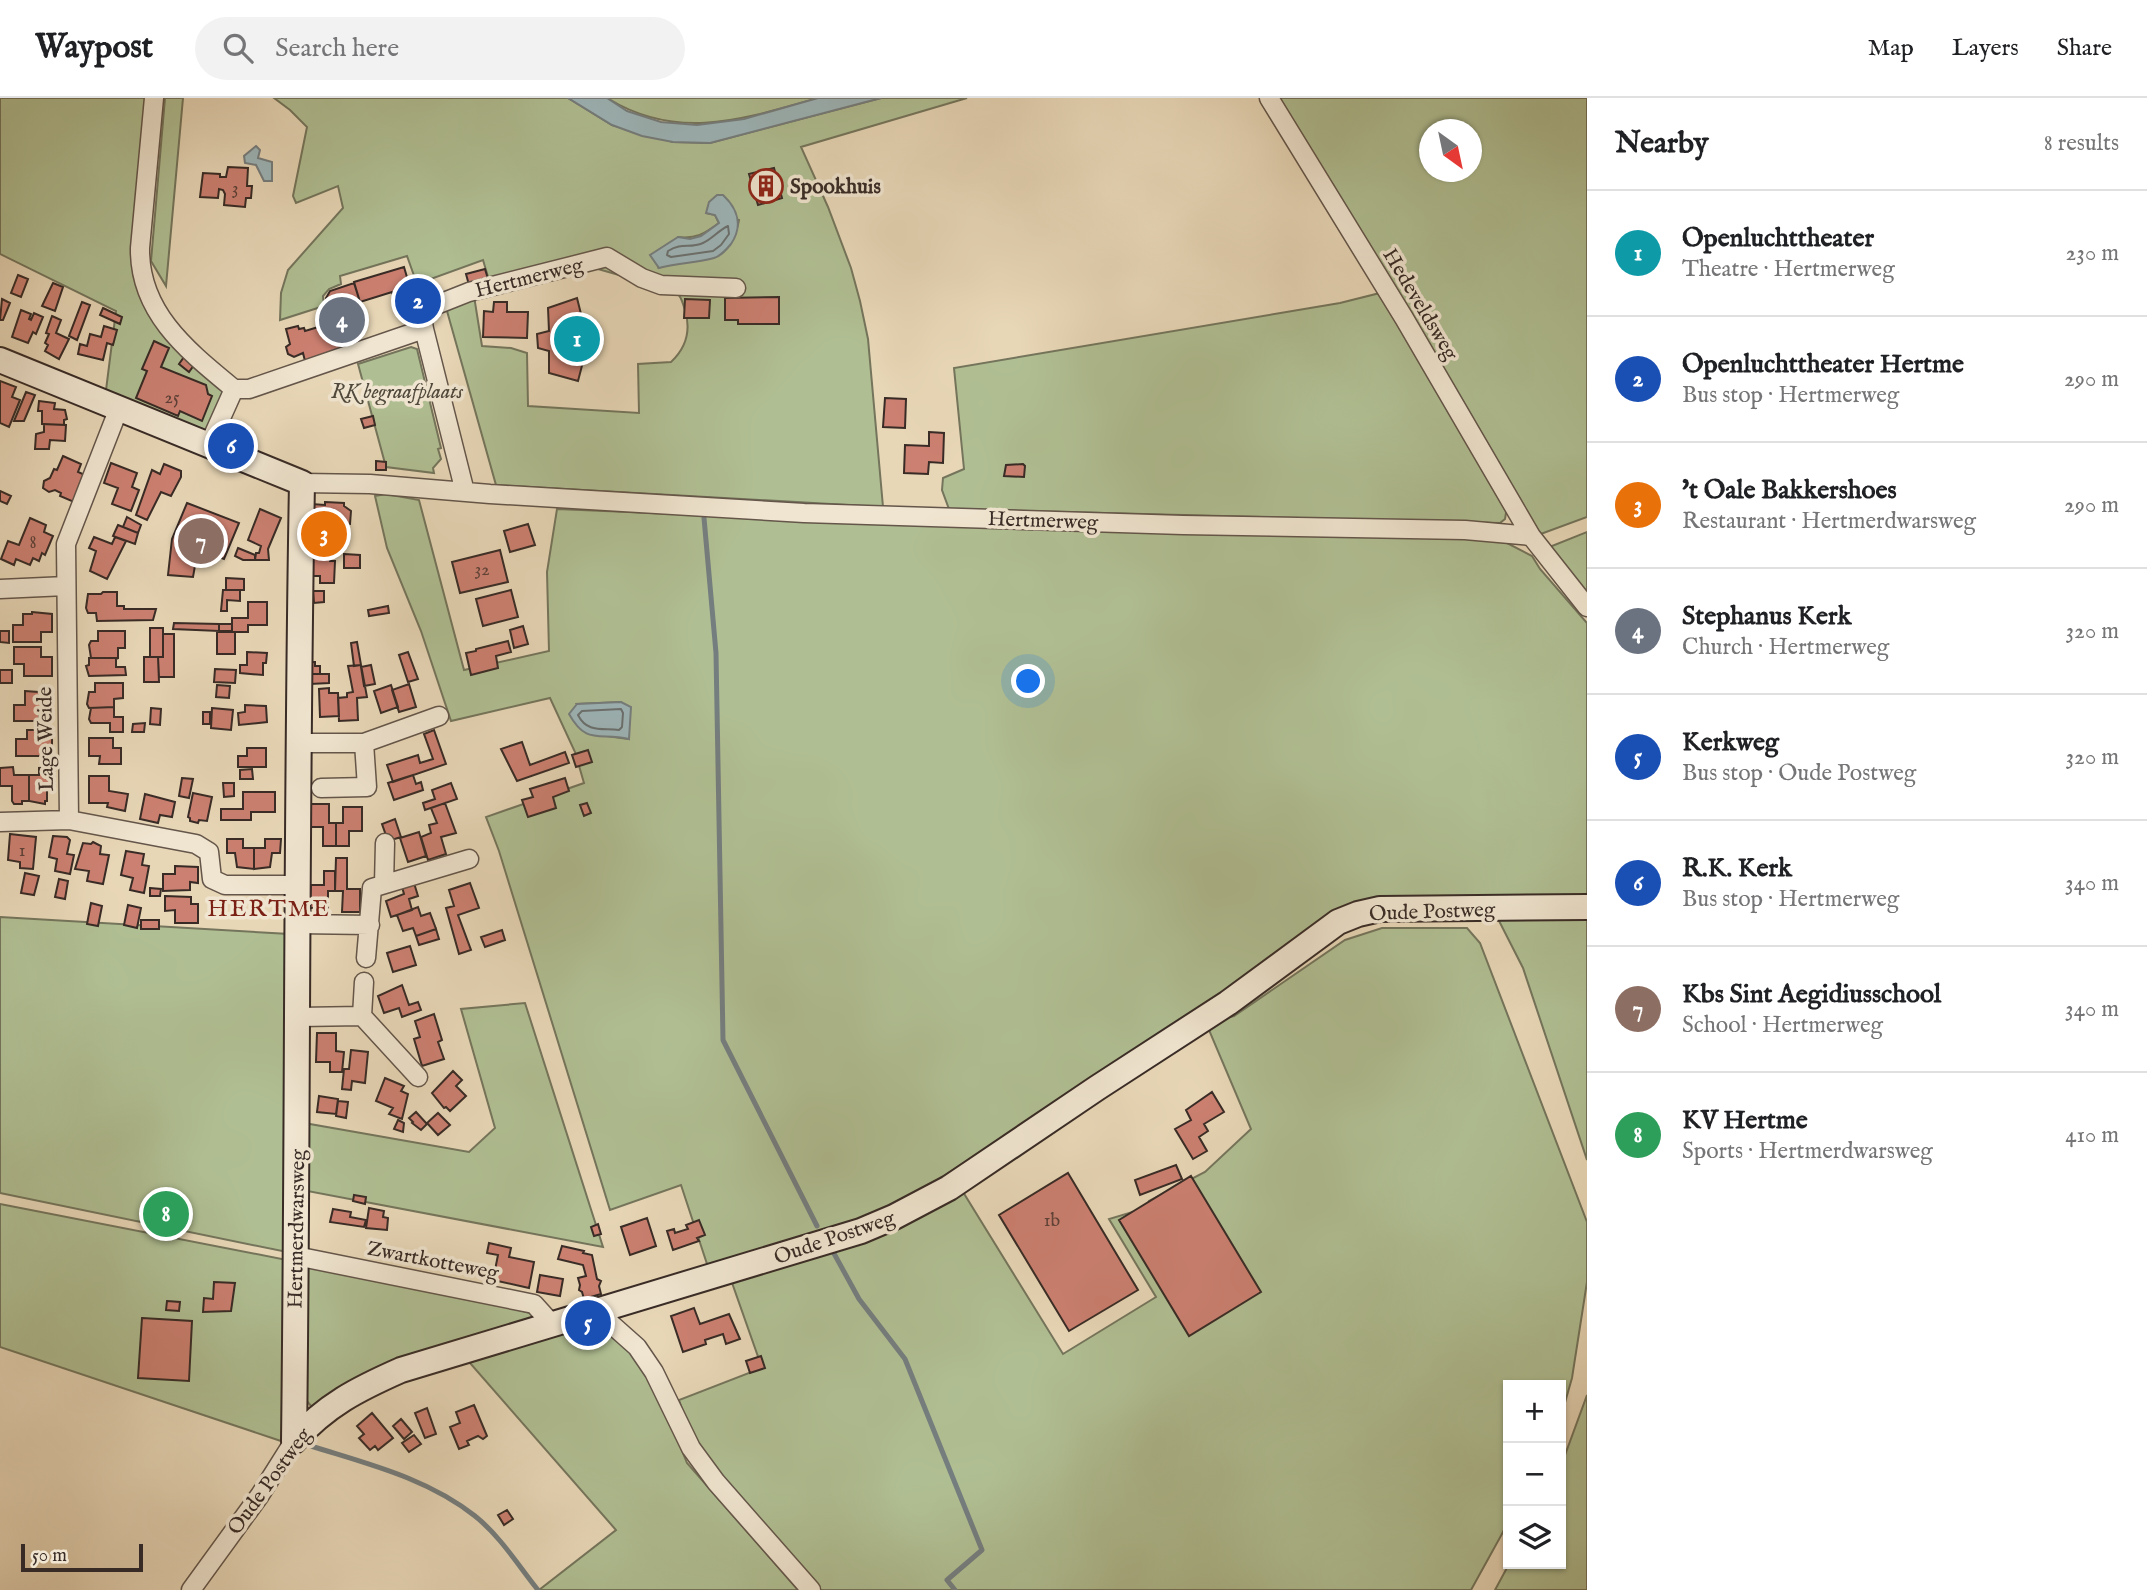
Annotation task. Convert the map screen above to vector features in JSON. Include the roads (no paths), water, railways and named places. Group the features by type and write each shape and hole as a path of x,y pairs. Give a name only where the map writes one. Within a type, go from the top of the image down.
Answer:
{"street":[{"path":"154,98 139,264 148,296 186,349 234,389 249,389 424,329 466,492"},
{"name":"Hedeveldsweg","path":"1269,98 1404,318 1531,536"},
{"name":"Hertmerweg","path":"424,329 421,311 469,292 607,257 642,278 661,285 736,288"},
{"name":"Hertmerweg","path":"0,360 208,447 302,483 370,484 803,513 1169,525 1465,530 1531,536"},
{"path":"208,447 234,389"},
{"name":"Lage Weide","path":"119,408 66,544 69,820 205,848 209,852 212,878 225,885 298,885"},
{"name":"Hertmerdwarsweg","path":"294,1441 299,1017 297,743 302,483"},
{"path":"1531,536 1587,607"},
{"path":"0,589 66,586"},
{"path":"297,743 364,743 439,716"},
{"path":"321,788 366,787 364,743"},
{"path":"0,822 69,820"},
{"path":"384,884 385,843"},
{"path":"366,958 372,888 469,859"},
{"name":"Oude Postweg","path":"191,1590 260,1495 294,1441 323,1412 356,1390 401,1370 861,1231 894,1217 949,1188 1228,1003 1338,922 1357,914 1380,909 1587,907"},
{"path":"298,924 370,925"},
{"path":"364,982 362,1016 418,1077"},
{"path":"299,1017 362,1016"},
{"name":"Zwartkotteweg","path":"296,1256 534,1304 552,1324"},
{"path":"604,1310 610,1323 637,1347 654,1372 677,1423 697,1457 811,1590"}],"water":[{"path":"568,98 607,98 627,111 661,122 697,125 744,119 818,98 881,98 710,143 673,142 642,136 612,125"},
{"path":"256,146 260,150 258,158 272,162 272,181 264,181 256,165 245,163 244,156"},
{"path":"717,195 723,195 728,200 737,218 737,231 731,244 714,258 659,268 650,255 678,237 690,239 701,236 719,223 715,215 706,213 709,202"},
{"path":"621,702 631,707 629,739 588,734 569,714 577,704"}],"waterway":[{"path":"704,518 716,653 723,1040 817,1226"},
{"path":"831,1248 859,1299 905,1359 982,1550 947,1580 955,1590"},
{"path":"311,1446 417,1482 457,1503 493,1532 538,1590"}],"place":[{"name":"Spookhuis","path":"766,186"},
{"name":"Openluchttheater Hertme","path":"418,301"},
{"name":"Stephanus Kerk","path":"342,320"},
{"name":"Openluchttheater","path":"577,339"},
{"name":"R.K. Kerk","path":"231,446"},
{"name":"'t Oale Bakkershoes","path":"324,534"},
{"name":"Kbs Sint Aegidiusschool","path":"201,541"},
{"name":"KV Hertme","path":"166,1214"},
{"name":"Kerkweg","path":"588,1323"}],"district":[{"name":"HERTME","path":"269,908"}],"park label":[{"name":"RK begraafplaats","path":"397,391"}]}
